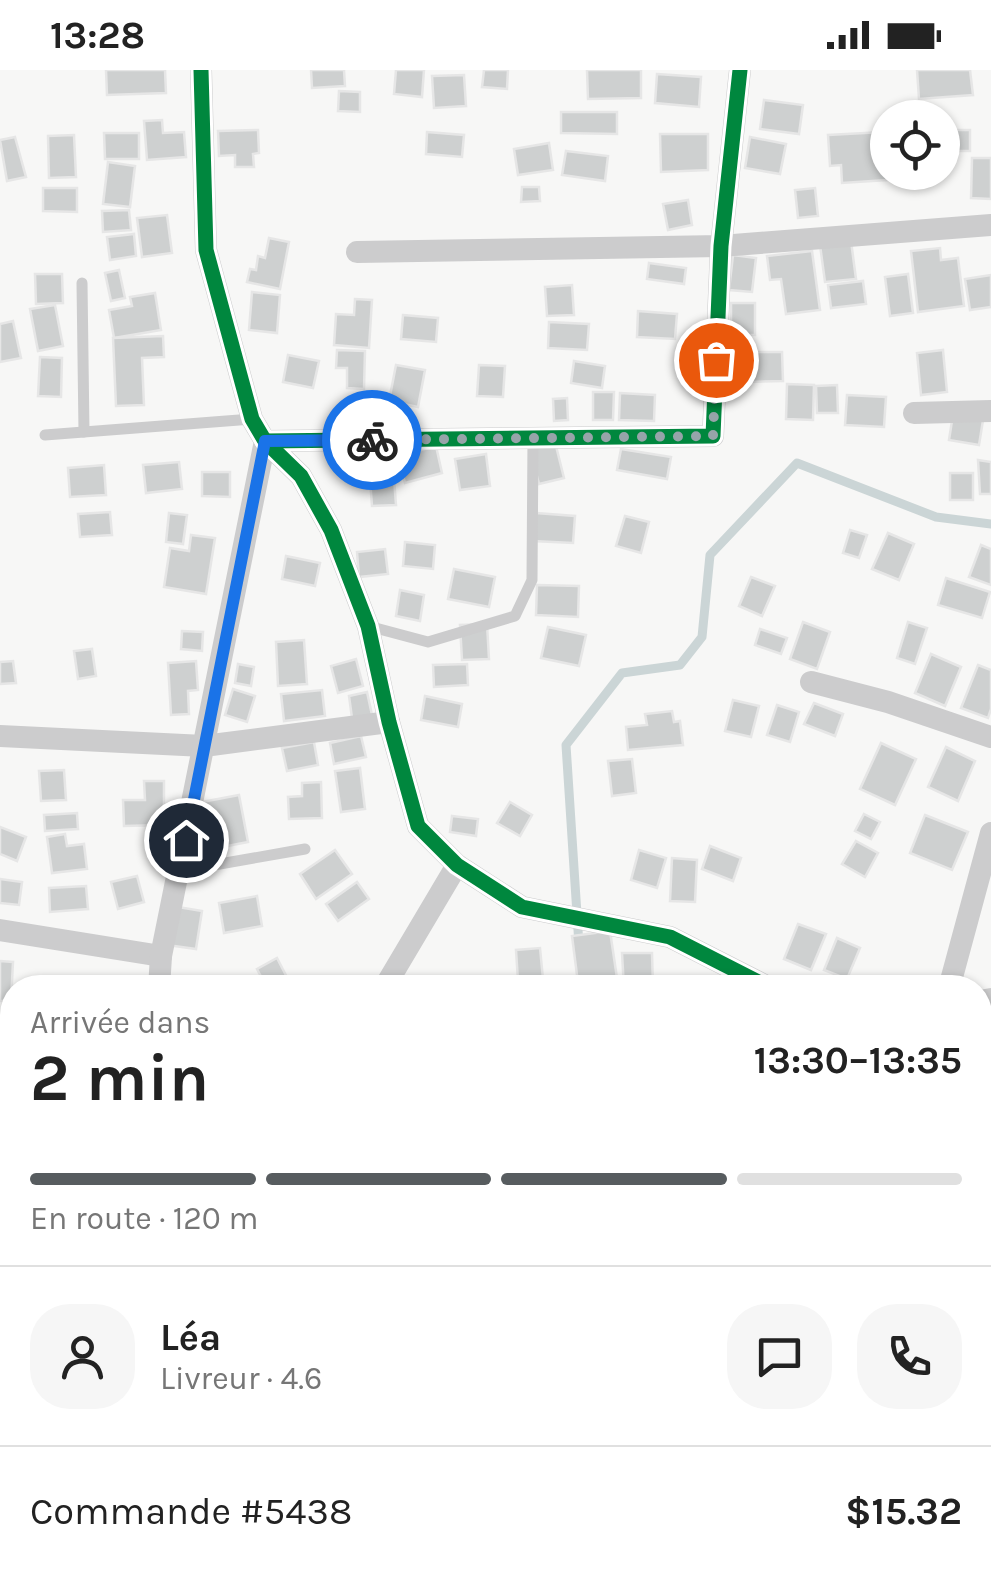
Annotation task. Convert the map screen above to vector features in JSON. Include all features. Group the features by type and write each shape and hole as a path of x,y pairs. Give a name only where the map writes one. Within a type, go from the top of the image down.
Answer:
{"street":[{"path":"202,70 206,250 252,419 265,441 301,476 330,530 368,626 418,826 457,865 522,907 670,938 744,975"},
{"path":"265,441 713,436 721,246 740,70"},
{"path":"357,252 721,246 991,225"},
{"path":"914,413 991,411"},
{"path":"160,975 265,441"},
{"path":"811,682 888,702 991,737"},
{"path":"0,736 204,746 389,722"},
{"path":"953,975 991,834"},
{"path":"392,975 457,865"},
{"path":"0,930 161,956"}],"lane":[{"path":"82,283 84,432"},
{"path":"44,435 252,419"},
{"path":"368,626 428,642 515,616 532,580 533,438"},
{"path":"180,871 305,849"}],"building":[{"path":"106,70 165,70 166,93 107,95"},
{"path":"311,70 344,70 345,86 312,88"},
{"path":"396,70 424,70 422,97 394,94"},
{"path":"484,70 508,70 507,89 482,87"},
{"path":"587,70 641,70 641,98 588,99"},
{"path":"917,70 970,70 973,95 919,99"},
{"path":"657,74 701,77 699,107 655,103"},
{"path":"464,75 466,106 434,108 432,76"},
{"path":"339,91 360,92 360,112 338,111"},
{"path":"764,100 803,105 799,134 760,129"},
{"path":"561,112 617,112 617,134 561,133"},
{"path":"162,120 163,133 184,132 186,157 147,160 144,121"},
{"path":"258,130 259,153 253,154 254,167 235,167 235,155 219,156 218,131"},
{"path":"960,130 970,130 970,151 960,151"},
{"path":"427,132 464,135 462,157 426,154"},
{"path":"104,133 139,133 139,159 105,159"},
{"path":"870,133 870,181 842,183 841,165 830,166 828,135"},
{"path":"660,134 708,134 708,170 661,172"},
{"path":"74,135 76,177 49,178 48,136"},
{"path":"15,137 26,177 7,181 0,140"},
{"path":"750,137 786,144 780,174 745,168"},
{"path":"549,143 553,170 518,175 514,149"},
{"path":"566,151 608,156 605,181 562,175"},
{"path":"972,158 991,158 991,199 971,198"},
{"path":"108,162 135,166 130,207 103,204"},
{"path":"522,187 539,187 540,201 521,202"},
{"path":"43,188 77,188 77,212 43,211"},
{"path":"815,188 818,216 798,218 795,190"},
{"path":"688,200 692,225 668,230 663,204"},
{"path":"129,210 131,230 103,232 102,211"},
{"path":"167,215 172,253 142,257 137,218"},
{"path":"134,234 136,256 110,260 107,237"},
{"path":"269,238 289,242 280,289 247,282 250,269 256,270 258,256 265,258"},
{"path":"851,241 856,279 825,282 820,245"},
{"path":"940,248 941,260 958,258 964,306 918,312 911,251"},
{"path":"812,251 820,310 786,314 781,279 770,280 767,256"},
{"path":"733,255 756,258 752,292 729,290"},
{"path":"649,263 686,268 684,284 647,279"},
{"path":"119,270 125,298 111,301 105,273"},
{"path":"35,274 62,274 63,303 36,304"},
{"path":"908,274 913,313 890,316 885,277"},
{"path":"991,275 991,307 970,310 965,279"},
{"path":"863,281 866,304 831,308 828,285"},
{"path":"572,285 574,315 547,316 545,287"},
{"path":"252,292 280,295 277,333 249,330"},
{"path":"155,293 161,330 114,338 109,310 132,306 130,297"},
{"path":"355,299 372,300 369,348 334,345 336,314 354,315"},
{"path":"731,303 755,303 755,335 731,335"},
{"path":"55,305 63,346 38,351 30,309"},
{"path":"638,311 677,314 675,339 637,337"},
{"path":"403,315 438,318 436,342 401,339"},
{"path":"13,321 21,358 0,362 0,324"},
{"path":"549,322 589,324 587,350 548,348"},
{"path":"163,336 164,357 142,358 144,405 116,406 113,338"},
{"path":"337,350 365,351 364,389 347,388 347,368 336,368"},
{"path":"943,350 947,392 921,395 917,353"},
{"path":"746,352 782,352 783,381 746,382"},
{"path":"288,355 319,361 313,388 283,382"},
{"path":"40,357 62,358 61,397 38,396"},
{"path":"574,361 605,366 602,388 571,383"},
{"path":"396,365 425,370 418,407 389,401"},
{"path":"479,365 505,366 503,397 477,396"},
{"path":"787,384 814,385 813,420 786,419"},
{"path":"837,385 838,413 817,413 816,386"},
{"path":"593,392 614,392 613,420 593,420"},
{"path":"620,393 655,395 654,421 619,420"},
{"path":"847,395 886,397 884,427 845,425"},
{"path":"567,398 568,420 554,421 553,399"},
{"path":"954,408 984,414 979,445 949,440"},
{"path":"555,442 564,478 539,484 530,449"},
{"path":"436,446 442,473 405,483 398,456"},
{"path":"621,449 671,457 667,479 617,470"},
{"path":"486,454 490,486 460,490 455,459"},
{"path":"978,460 991,462 991,494 980,494"},
{"path":"179,462 182,489 146,493 143,465"},
{"path":"104,465 106,495 70,497 68,468"},
{"path":"202,472 230,472 230,497 202,496"},
{"path":"950,473 973,473 973,500 950,500"},
{"path":"394,478 396,505 372,506 370,479"},
{"path":"110,512 112,535 80,537 78,514"},
{"path":"169,513 187,515 183,544 166,542"},
{"path":"536,513 575,516 573,543 533,541"},
{"path":"625,516 649,522 641,553 616,546"},
{"path":"850,530 867,535 859,558 843,553"},
{"path":"888,533 914,544 899,580 872,569"},
{"path":"191,535 215,538 206,594 164,587 170,548 189,551"},
{"path":"405,542 435,545 433,569 403,566"},
{"path":"981,545 991,549 991,585 969,577"},
{"path":"385,549 388,574 359,577 357,552"},
{"path":"286,556 320,563 315,586 282,579"},
{"path":"454,569 495,577 489,607 448,599"},
{"path":"751,577 775,586 762,616 739,606"},
{"path":"946,578 990,592 982,618 938,605"},
{"path":"537,585 579,586 578,617 536,615"},
{"path":"400,590 424,595 420,621 396,616"},
{"path":"803,622 830,632 817,669 790,659"},
{"path":"908,622 927,628 915,664 897,658"},
{"path":"487,624 489,659 462,660 460,625"},
{"path":"548,627 586,635 579,666 541,658"},
{"path":"760,629 787,638 781,654 755,645"},
{"path":"182,631 203,632 202,651 181,649"},
{"path":"304,640 307,684 278,686 276,642"},
{"path":"92,649 96,676 78,679 74,651"},
{"path":"931,654 961,667 945,706 915,693"},
{"path":"356,659 363,686 338,693 331,666"},
{"path":"13,661 16,683 0,684 0,662"},
{"path":"196,661 198,690 188,691 189,714 171,715 168,663"},
{"path":"238,664 254,667 251,686 235,683"},
{"path":"467,664 468,685 434,687 433,665"},
{"path":"978,665 991,670 988,718 961,708"},
{"path":"233,689 255,696 247,722 225,715"},
{"path":"322,690 325,716 284,721 281,694"},
{"path":"367,692 372,715 352,718 349,696"},
{"path":"425,696 462,704 458,727 421,720"},
{"path":"733,700 759,706 751,737 725,731"},
{"path":"814,703 843,714 835,736 804,724"},
{"path":"777,705 799,712 790,742 767,735"},
{"path":"672,711 674,722 680,721 683,745 628,750 626,727 647,725 645,714"},
{"path":"361,736 366,757 334,764 330,743"},
{"path":"314,742 318,765 287,771 282,748"},
{"path":"881,743 916,759 895,805 860,789"},
{"path":"946,747 975,761 958,801 928,787"},
{"path":"632,759 636,793 612,796 608,761"},
{"path":"360,768 365,809 341,812 335,771"},
{"path":"64,770 66,800 41,801 39,771"},
{"path":"144,781 164,781 164,825 124,826 123,800 145,800"},
{"path":"321,782 322,818 289,819 288,797 302,796 302,783"},
{"path":"239,795 248,842 212,849 202,802"},
{"path":"510,802 532,815 520,836 497,823"},
{"path":"77,813 78,829 45,831 44,815"},
{"path":"864,814 880,822 871,839 855,831"},
{"path":"925,815 968,832 952,870 910,853"},
{"path":"452,816 478,819 476,836 450,832"},
{"path":"0,827 26,837 17,861 0,854"},
{"path":"65,834 67,846 84,844 87,869 52,873 47,837"},
{"path":"856,841 878,853 865,877 842,864"},
{"path":"710,846 741,858 733,881 702,869"},
{"path":"335,850 352,874 316,899 300,874"},
{"path":"639,850 666,858 657,888 631,880"},
{"path":"672,858 697,860 695,902 670,901"},
{"path":"137,876 144,902 118,909 111,882"},
{"path":"0,879 22,882 19,905 0,903"},
{"path":"357,882 369,899 338,921 326,904"},
{"path":"86,886 88,909 50,912 49,888"},
{"path":"257,896 262,926 224,933 219,903"},
{"path":"172,906 202,911 196,949 167,945"},
{"path":"798,924 826,934 811,970 784,959"},
{"path":"610,931 617,975 577,975 572,936"},
{"path":"837,938 860,948 849,975 824,970"},
{"path":"540,948 543,975 518,975 516,950"},
{"path":"622,953 652,953 653,975 623,975"},
{"path":"277,958 286,975 260,975 257,969"},
{"path":"0,961 13,962 12,975 0,975"}],"waterway":[{"path":"579,945 566,745 622,673 680,665 702,637 710,555 797,463 936,517 991,524"}],"cycle path":[{"path":"201,70 206,250 252,419 265,441 301,476 331,530 368,626 418,826 457,865 522,907 670,937 745,975"},
{"path":"265,441 713,436 721,246 740,70"}],"way so far":[{"path":"372,440 713,436 716,360"}],"route":[{"path":"186,840 265,441 372,440"}]}
